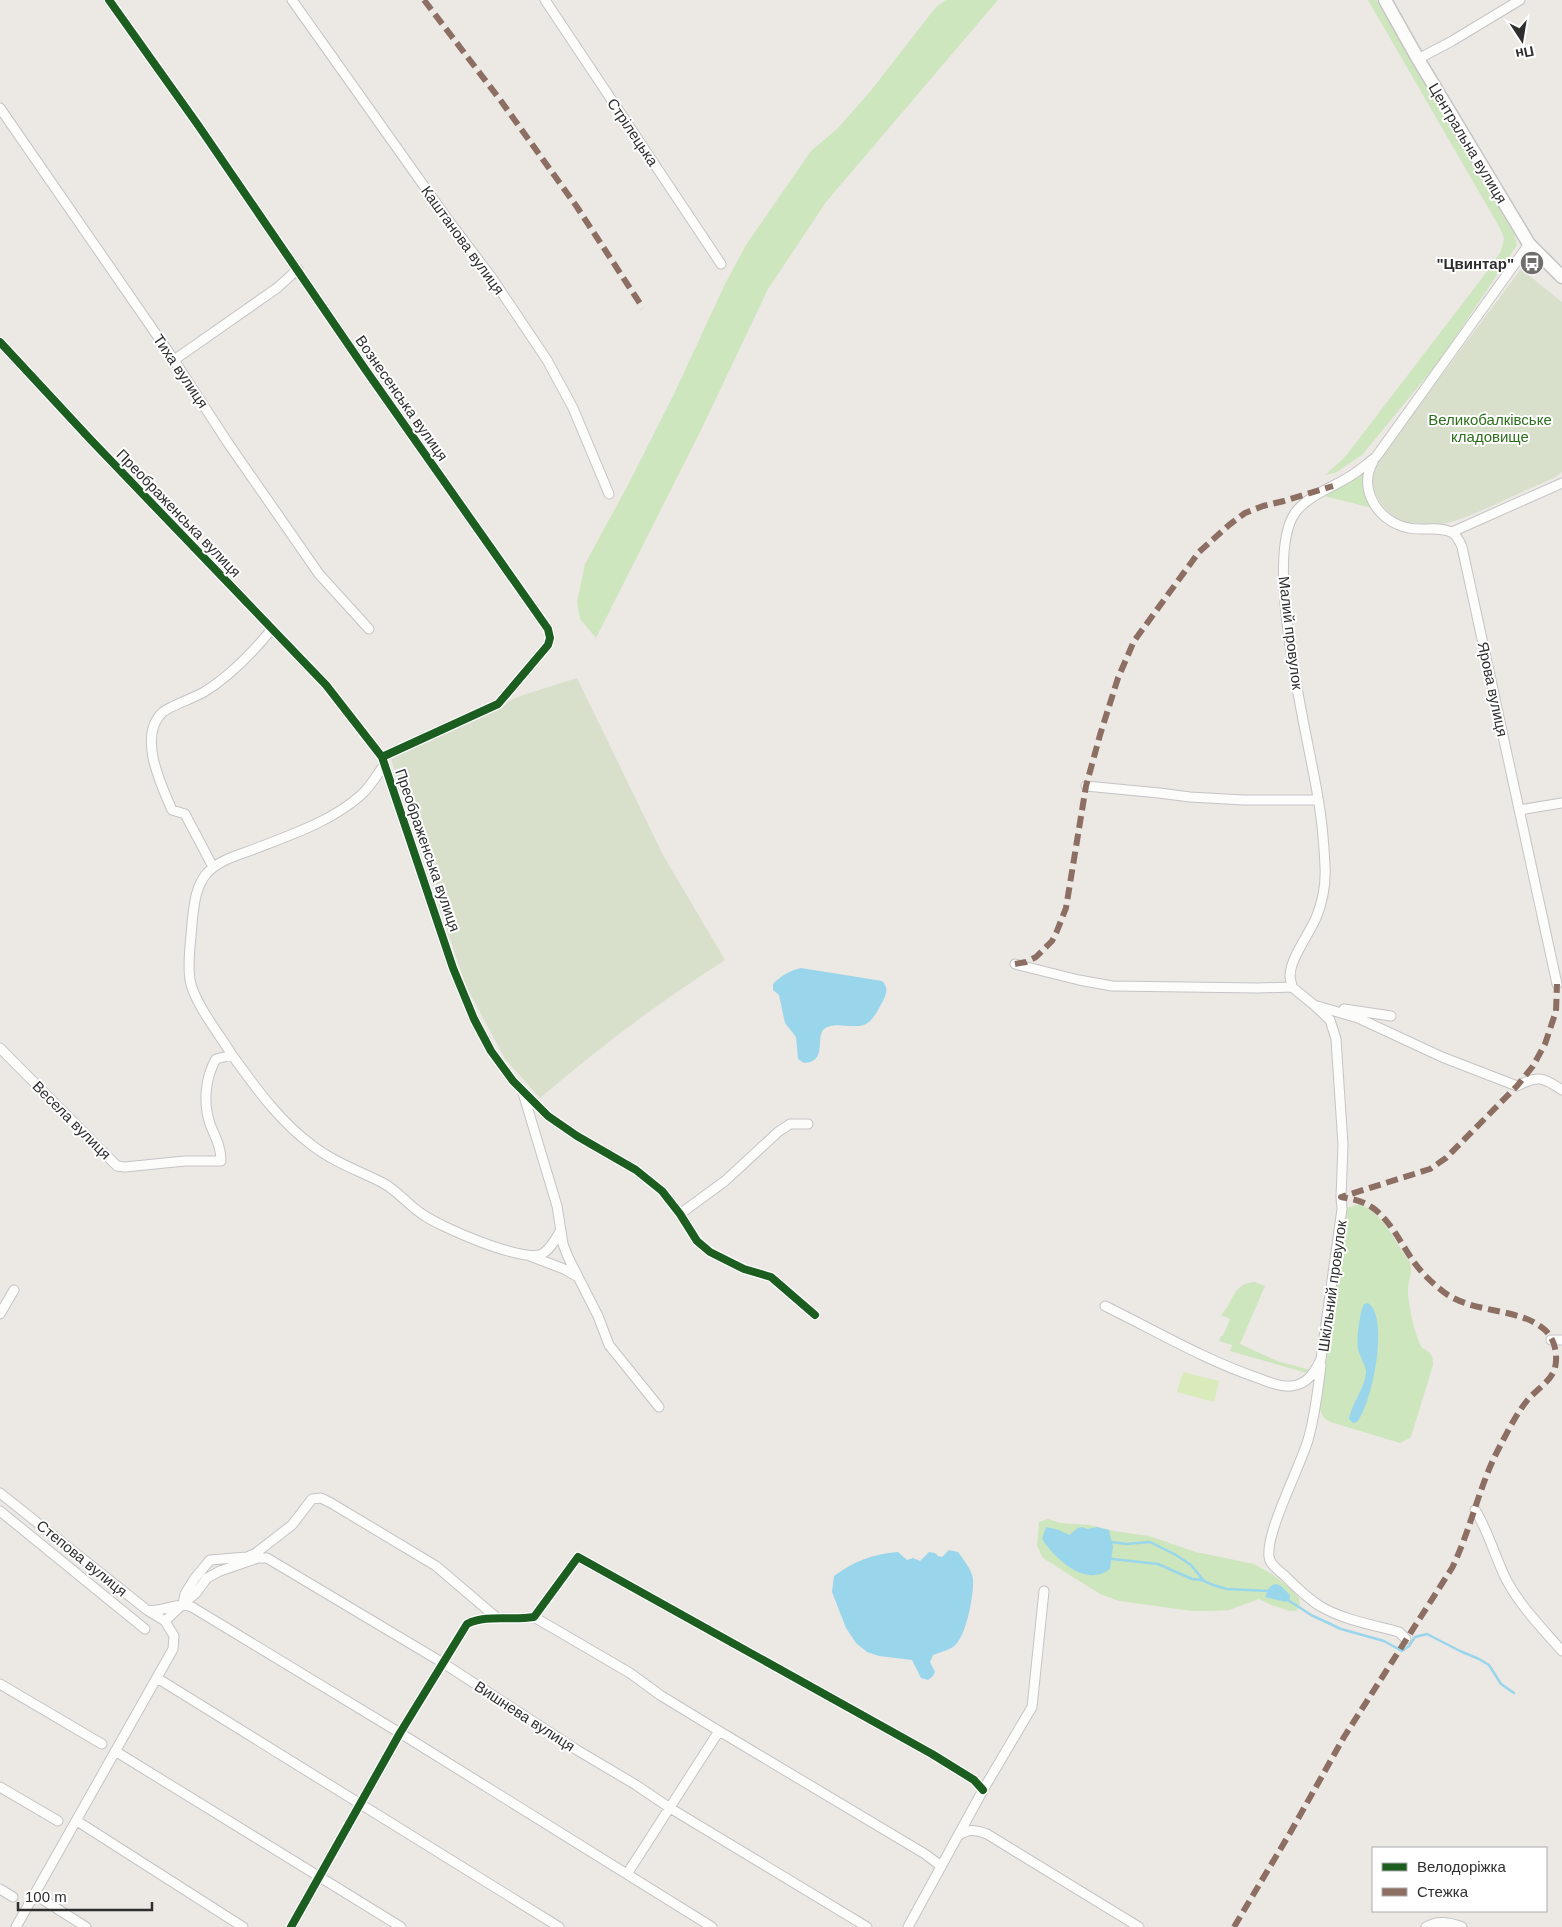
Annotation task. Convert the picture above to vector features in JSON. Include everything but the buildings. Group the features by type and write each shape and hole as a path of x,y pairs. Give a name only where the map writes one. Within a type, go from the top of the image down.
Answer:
{"street":[{"name":"Вознесенська вулиця","path":"109,0 548,630 550,638 548,645 498,704 383,761"},
{"name":"Каштанова вулиця","path":"292,0 446,217 482,264 542,352 573,408 609,494"},
{"name":"Стрілецька","path":"545,0 721,264"},
{"name":"Центральна вулиця","path":"1385,0 1418,59 1530,244 1562,277"},
{"path":"1418,59 1452,42 1520,0"},
{"name":"Тиха вулиця","path":"0,108 319,574 369,629"},
{"name":"Малий провулок","path":"1292,987 1290,976 1293,964 1315,920 1325,890 1326,866 1318,800 1292,654 1285,599 1284,542 1287,530 1296,511 1316,496 1351,476 1376,457 1530,244"},
{"path":"174,360 278,288 298,269"},
{"name":"Преображенська вулиця","path":"0,342 96,446 326,685 383,761 453,968 474,1019 491,1051 523,1092 555,1121 636,1170 662,1191 680,1214 697,1241 710,1252 744,1269 771,1277 816,1315"},
{"path":"1376,457 1369,470 1367,480 1368,492 1380,512 1398,525 1408,528 1437,529 1452,532 1562,483"},
{"name":"Ярова вулиця","path":"1452,532 1458,539 1465,557 1557,984"},
{"path":"213,867 185,814 172,810 155,768 152,749 156,718 165,710 205,691 230,672 259,645 272,629"},
{"path":"383,761 363,794 347,807 301,831 230,858 213,867 205,875 198,889 193,909 189,963 190,982 208,1018 232,1056 278,1114 312,1146 336,1162 396,1191 421,1214 435,1222 514,1254 530,1256 564,1269 578,1277"},
{"path":"1086,786 1190,797 1244,800 1318,800"},
{"path":"1519,810 1562,803"},
{"path":"1015,964 1112,986 1292,987"},
{"name":"Шкільний провулок","path":"1105,1306 1231,1368 1278,1384 1292,1386 1301,1384 1315,1372 1322,1359 1342,1209 1343,1145 1336,1038 1330,1020 1292,987"},
{"path":"1314,1005 1391,1016"},
{"name":"Шкільний провулок","path":"1314,1005 1358,1018 1442,1057 1503,1082 1517,1086 1532,1078 1542,1079 1562,1090"},
{"name":"Весела вулиця","path":"0,1048 117,1166 125,1167 221,1161 221,1149 210,1124 205,1105 206,1093 211,1068 216,1060 224,1056 232,1056"},
{"name":"Преображенська вулиця","path":"523,1092 557,1206 568,1257 598,1316 609,1345 659,1407"},
{"path":"680,1214 726,1181 778,1132 790,1124 808,1124"},
{"path":"530,1256 542,1254 550,1247 561,1230"},
{"path":"0,1314 14,1290"},
{"path":"1552,1340 1562,1340"},
{"path":"1322,1359 1312,1425 1295,1477 1274,1531 1268,1557 1272,1564 1293,1585 1322,1607 1341,1615 1400,1632 1406,1639"},
{"name":"Степова вулиця","path":"0,1493 147,1610 165,1621"},
{"path":"183,1604 185,1594 210,1560 247,1557 256,1553 292,1525 312,1499 321,1498 331,1502 436,1566 497,1618"},
{"path":"1475,1510 1483,1523 1496,1557 1516,1598 1562,1651"},
{"path":"0,1511 145,1629"},
{"path":"534,1617 578,1556 932,1754 974,1780 983,1790"},
{"name":"Вишнева вулиця","path":"165,1621 196,1593 207,1578 220,1571 258,1558 267,1558 442,1663 670,1808 867,1927"},
{"path":"908,1927 983,1790 1032,1707 1044,1590"},
{"path":"147,1610 153,1611 183,1604 192,1607 400,1733 712,1927"},
{"path":"292,1927 400,1733 467,1624 474,1620 497,1618 512,1620 534,1617 630,1673 660,1695 718,1731 941,1866"},
{"path":"16,1927 173,1649 174,1636 165,1621"},
{"path":"157,1678 559,1927"},
{"path":"0,1684 102,1744"},
{"path":"627,1874 718,1731"},
{"path":"115,1751 402,1927"},
{"path":"0,1787 58,1821"},
{"path":"76,1821 243,1927"},
{"path":"958,1836 964,1831 972,1830 987,1834 1139,1927"},
{"path":"0,1889 13,1897"},
{"path":"34,1894 86,1927"},
{"path":"1426,1927 1444,1922 1462,1927"}],"green space":[{"path":"946,0 998,0 826,202 768,289 702,428 596,638 580,619 577,602 585,564 674,394 725,284 746,245 811,151 837,129 869,93 936,7"},
{"path":"1368,0 1376,0 1514,234 1517,245 1440,360 1362,455 1335,473 1325,475 1345,457 1492,265 1501,251 1504,239 1501,230"},
{"name":"Великобалківське кладовище","path":"1521,269 1562,302 1562,472 1554,478 1469,516 1437,525 1421,526 1406,523 1393,516 1377,496 1374,489 1373,476 1377,464"},
{"path":"1364,470 1364,489 1372,508 1324,496"},
{"path":"577,678 663,855 725,960 630,1026 540,1098 505,1059 465,984 389,753 523,695"},
{"path":"1359,1204 1376,1214 1410,1262 1411,1271 1408,1294 1413,1322 1422,1348 1431,1354 1433,1359 1433,1365 1412,1434 1410,1438 1400,1443 1330,1422 1324,1418 1320,1410 1343,1228 1347,1208"},
{"path":"1255,1282 1265,1286 1240,1344 1277,1361 1311,1370 1307,1373 1230,1351 1232,1345 1219,1341 1230,1319 1221,1315 1237,1290 1247,1283"},
{"path":"1183,1372 1219,1381 1214,1402 1177,1392"},
{"path":"1048,1519 1060,1523 1090,1525 1149,1536 1196,1552 1254,1564 1272,1574 1291,1589 1299,1598 1300,1605 1296,1611 1290,1611 1259,1599 1229,1610 1192,1611 1119,1601 1100,1594 1043,1558 1037,1546 1039,1522"}],"water":[{"path":"801,968 882,981 886,990 884,999 869,1022 858,1026 833,1026 823,1030 820,1050 816,1059 804,1063 798,1059 796,1037 785,1023 779,995 773,990 773,984 779,978"},
{"path":"1368,1303 1374,1311 1378,1325 1376,1361 1373,1380 1363,1412 1357,1422 1353,1423 1349,1419 1366,1371 1358,1349 1358,1340 1364,1304"},
{"path":"1046,1527 1069,1535 1082,1527 1087,1529 1097,1527 1109,1530 1113,1547 1110,1569 1101,1574 1091,1575 1072,1569 1055,1555 1042,1539"},
{"path":"949,1550 958,1552 971,1572 973,1586 971,1603 961,1637 952,1647 933,1655 930,1662 935,1672 928,1680 921,1678 912,1660 879,1656 867,1652 856,1643 846,1628 832,1592 834,1576 856,1562 880,1554 898,1552 907,1560 913,1558 920,1561 929,1552 942,1557"},
{"path":"1276,1584 1281,1586 1290,1595 1290,1599 1286,1602 1265,1597 1270,1587"}],"waterway":[{"path":"1112,1542 1126,1544 1150,1542 1191,1565 1204,1581 1213,1585 1227,1589 1268,1591"},
{"path":"1112,1559 1158,1564 1192,1579 1202,1580"},
{"path":"1288,1600 1311,1615 1341,1629 1384,1641 1402,1651 1409,1646 1415,1637 1427,1634 1489,1665 1501,1684 1514,1693"}],"marked path":[{"path":"424,0 501,101 577,207 643,308"},
{"path":"1015,964 1026,962 1036,957 1052,941 1066,908 1086,786 1118,678 1134,641 1199,552 1229,525 1245,513 1263,506 1333,486"},
{"path":"1234,1927 1344,1737 1452,1568 1465,1538 1486,1477 1499,1448 1522,1407 1550,1378 1556,1363 1553,1343 1545,1330 1534,1322 1522,1317 1479,1307 1452,1297 1426,1276 1379,1213 1362,1202 1341,1197 1430,1169 1446,1158 1517,1086 1533,1066 1545,1044 1556,1011 1557,984"}],"cycle path":[{"path":"109,0 548,629 550,638 548,645 498,704 382,757"},
{"path":"0,342 90,439 326,685 382,757 453,968 474,1019 491,1051 513,1081 548,1116 577,1136 636,1170 662,1191 680,1214 697,1241 710,1252 744,1269 771,1277 815,1315"},
{"path":"291,1927 400,1733 467,1624 491,1618 534,1617 578,1557 932,1754 974,1780 983,1790"}],"place":[{"name":"\"Цвинтар\"","path":"1532,263"}]}
